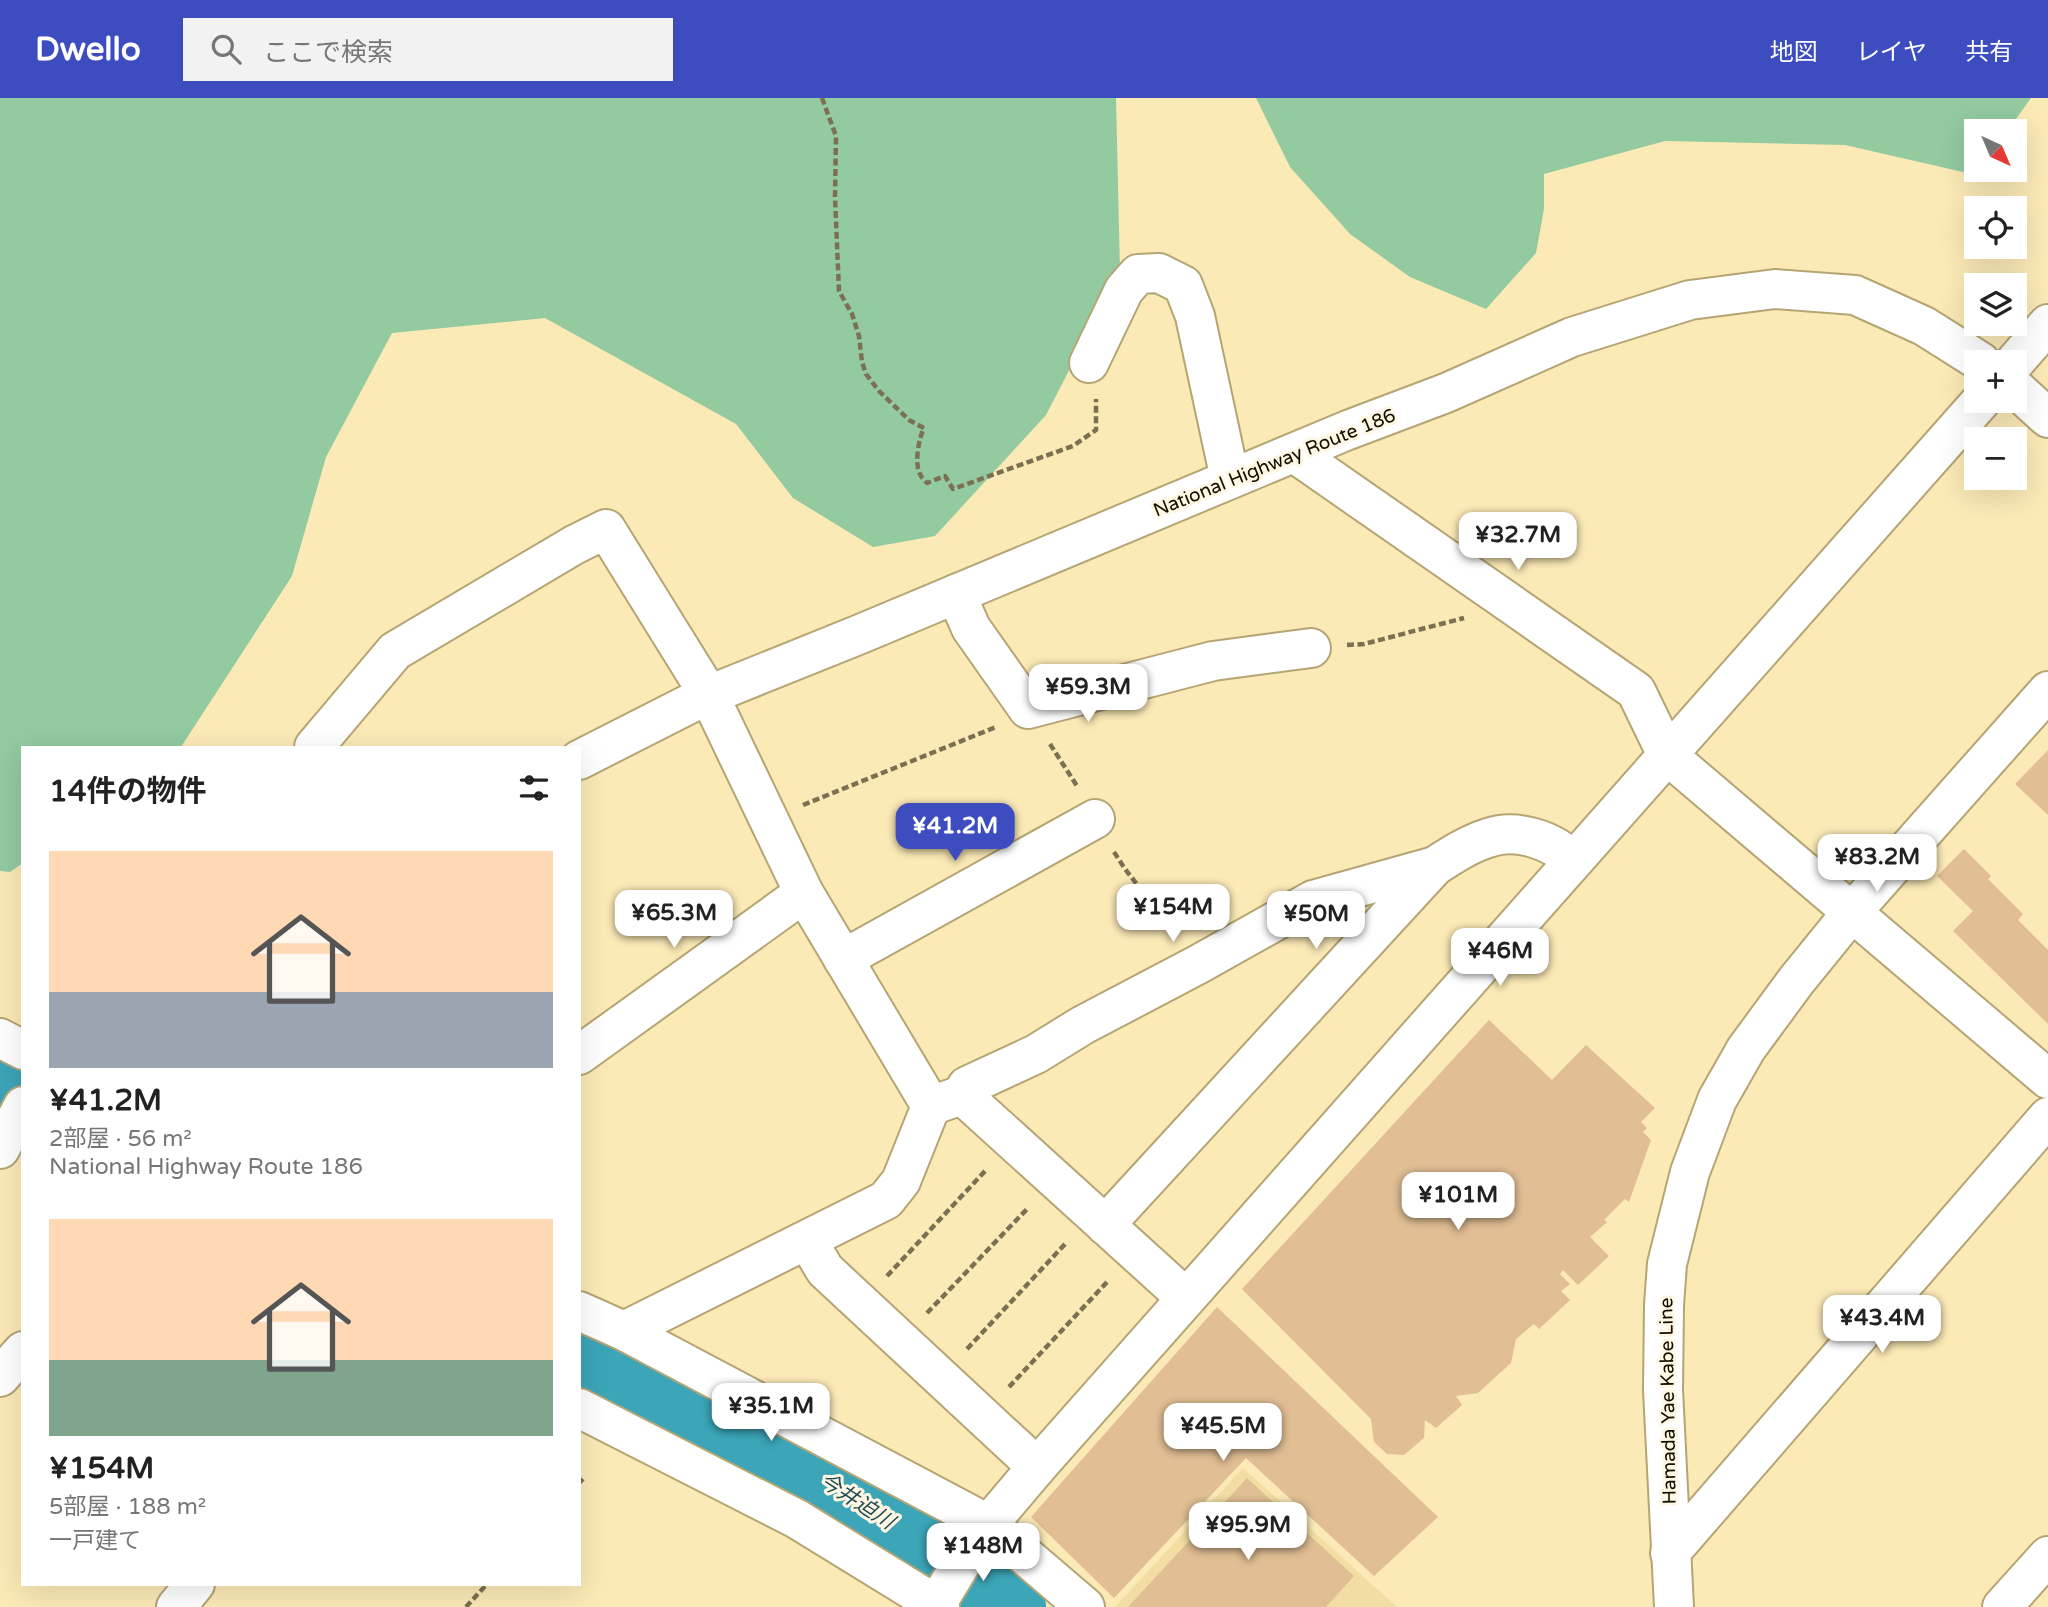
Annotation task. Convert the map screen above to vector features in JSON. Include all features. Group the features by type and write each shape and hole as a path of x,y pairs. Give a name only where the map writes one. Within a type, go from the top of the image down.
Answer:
{"main road":[{"path":"1089,363 1124,290 1138,274 1159,273 1183,285 1195,316 1230,479"},
{"name":"National Highway Route 186","path":"581,759 709,695 1230,479 1446,393 1572,338 1690,300 1775,289 1855,295 1924,326 1964,351"},
{"path":"2025,350 2048,324"},
{"path":"2027,399 2048,418"},
{"path":"581,1409 797,1518 939,1603 982,1532 1037,1467 1970,413"},
{"path":"1294,453 1636,691 1667,755 2048,1079"},
{"path":"315,746 396,651 574,545 606,529 709,695 804,893 844,958 946,1100 1013,1141 1186,1298"},
{"path":"956,594 971,628 1028,709 1213,662 1311,648"},
{"name":"Hamada Yae Kabe Line","path":"1674,1607 1663,1390 1667,1264 1690,1172 1717,1100 1746,1049 1852,912 2048,691"},
{"path":"844,958 1095,819"},
{"path":"1099,1220 1435,866 1464,848 1490,837 1517,835 1541,840 1564,851 1573,861"},
{"path":"624,1331 886,1200 901,1181 946,1100 967,1086 1036,1054 1083,1025 1312,900 1435,866"},
{"path":"581,1054 804,893"},
{"path":"0,1038 21,1049"},
{"path":"1670,1553 2048,1117"},
{"path":"807,1240 825,1270 1037,1467"},
{"path":"581,1312 624,1331 982,1532 1085,1607"},
{"path":"0,1377 21,1353"},
{"path":"2001,1607 2048,1556"},
{"path":"176,1607 193,1586"}],"path":[{"path":"822,98 835,136 839,291 852,314 866,374 879,391 909,420 924,428 919,438 918,468 927,483 945,476 953,489 1073,446 1096,430 1096,402 1089,363"},
{"path":"1311,648 1364,644 1498,610 1507,601"},
{"path":"770,818 1022,717 1028,709"},
{"path":"862,1304 1013,1141"},
{"path":"901,1340 1056,1180"},
{"path":"941,1377 1099,1220"},
{"path":"983,1416 1135,1252"},
{"path":"466,1607 485,1586"}],"shaded area":[{"path":"1243,1468 1397,1607 1115,1607"}],"green space":[{"path":"0,98 1116,98 1120,272 1046,415 935,536 873,547 793,498 736,424 545,318 392,333 326,457 292,576 182,746 21,746 21,864 10,872 0,871"},
{"path":"1256,98 2031,98 2016,119 1964,119 1963,172 1845,145 1665,141 1544,174 1544,209 1536,253 1486,309 1410,277 1350,234 1290,167"}],"building":[{"path":"2048,750 2048,815 2015,784"},
{"path":"1964,849 1991,876 1988,879 2023,914 2018,920 2048,950 2048,1024 1953,931 1973,911 1937,876"},
{"path":"1489,1020 1552,1080 1586,1045 1655,1108 1641,1122 1647,1128 1643,1132 1651,1140 1629,1202 1625,1199 1604,1220 1607,1222 1590,1237 1609,1256 1578,1285 1563,1270 1560,1274 1570,1284 1561,1291 1570,1300 1539,1329 1534,1324 1516,1339 1511,1363 1478,1393 1456,1396 1462,1405 1436,1428 1425,1420 1424,1438 1404,1455 1387,1454 1374,1442 1371,1419 1242,1289"},
{"path":"1217,1307 1438,1517 1374,1576 1246,1458 1114,1598 1031,1517"},
{"path":"1247,1478 1354,1576 1326,1607 1128,1607"}],"waterway":[{"name":"今井迫川","path":"0,1078 21,1090"},
{"name":"今井迫川","path":"581,1354 692,1407 804,1467 911,1533 1012,1607"}]}
